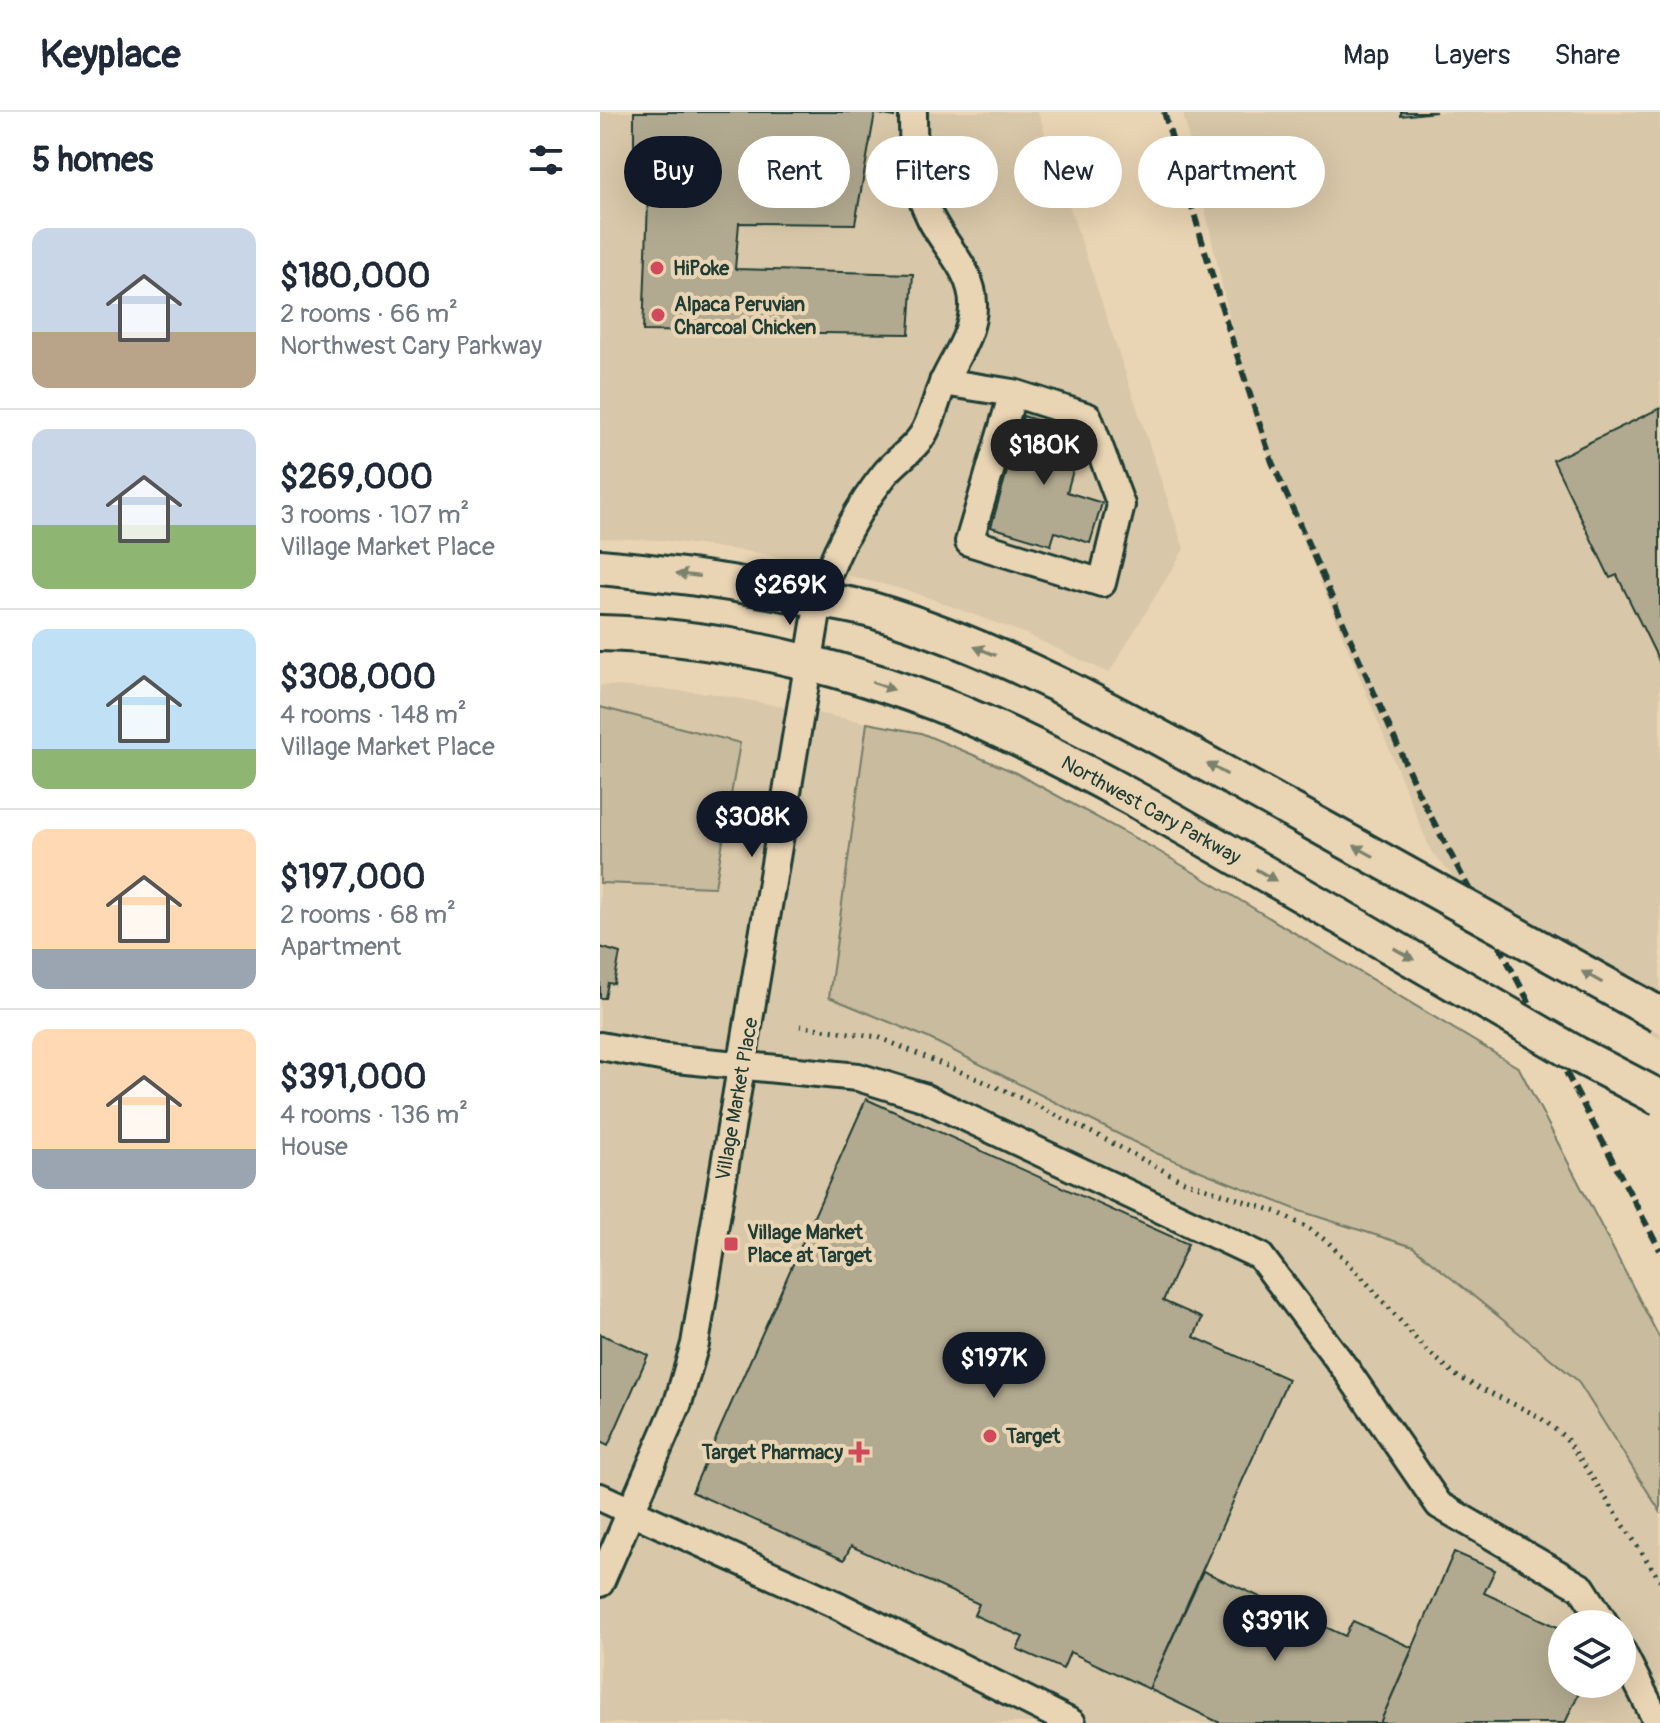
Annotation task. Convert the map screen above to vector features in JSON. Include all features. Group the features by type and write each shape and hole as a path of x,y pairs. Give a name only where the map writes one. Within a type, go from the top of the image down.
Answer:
{"main road":[{"path":"600,567 719,579 873,611 1016,664 1094,702 1660,1015"},
{"name":"Northwest Cary Parkway","path":"600,633 727,647 809,662 954,711 1006,733 1115,789 1576,1054 1660,1098"}],"street":[{"name":"Village Market Place","path":"600,1583 678,1403 695,1344 819,600 829,568 854,520 884,475 922,436 943,382 971,324 974,305 970,284 930,219 921,194 913,164 913,112"},
{"path":"943,382 1013,393 1088,417 1121,505 1102,583 969,542 1013,393"},
{"path":"600,1046 666,1058 858,1077 923,1097 1260,1256 1347,1371 1439,1505 1582,1588 1596,1610"},
{"path":"600,1497 837,1605 1072,1723"},
{"path":"1636,1680 1658,1723"}],"shaded area":[{"path":"600,112 1038,112 1046,136 1014,136 1014,208 1070,208 1184,549 1109,673 1026,634 913,592 760,553 662,540 600,538"},
{"path":"1183,112 1660,112 1660,1039 1520,954 1431,851 1251,412 1205,208 1325,208 1325,136 1188,136"},
{"path":"600,685 709,693 921,733 1014,772 1155,849 1519,1068 1660,1339 1660,1723 600,1723"},
{"path":"600,707 740,743 715,887 600,883"},
{"path":"867,723 921,733 1014,772 1155,849 1519,1068 1660,1339 1660,1511 1577,1380 1413,1247 1300,1211 1156,1153 928,1038 829,997"}],"building":[{"path":"634,112 894,112 894,117 875,113 871,136 866,136 866,163 855,224 739,223 735,269 913,274 909,334 643,331 648,208 722,208 722,136 634,136"},
{"path":"1401,112 1436,112 1401,116"},
{"path":"1660,408 1660,663 1617,575 1610,578 1553,460"},
{"path":"1023,416 1083,434 1067,492 1102,503 1090,543 1055,532 1051,545 991,527"},
{"path":"600,947 620,953 614,984 608,983 605,998 600,998"},
{"name":"Target","path":"866,1099 1188,1244 1163,1301 1202,1318 1194,1337 1288,1379 1149,1689 1070,1652 1063,1669 1017,1649 1023,1637 974,1615 979,1604 851,1546 844,1560 692,1492"},
{"path":"600,1334 648,1355 608,1446 600,1442"},
{"path":"1454,1552 1495,1570 1484,1593 1548,1623 1548,1698 1577,1698 1565,1723 1380,1723"},
{"path":"1203,1571 1345,1636 1353,1621 1413,1648 1380,1723 1220,1723 1149,1689"}],"railway":[{"path":"1164,112 1224,315 1272,462 1419,794 1660,1250"}],"place":[{"name":"HiPoke","path":"657,268"},
{"name":"Alpaca Peruvian Charcoal Chicken","path":"658,315"},
{"name":"Village Market Place at Target","path":"731,1244"},
{"name":"Target","path":"990,1436"},
{"name":"Target Pharmacy","path":"859,1452"}]}
